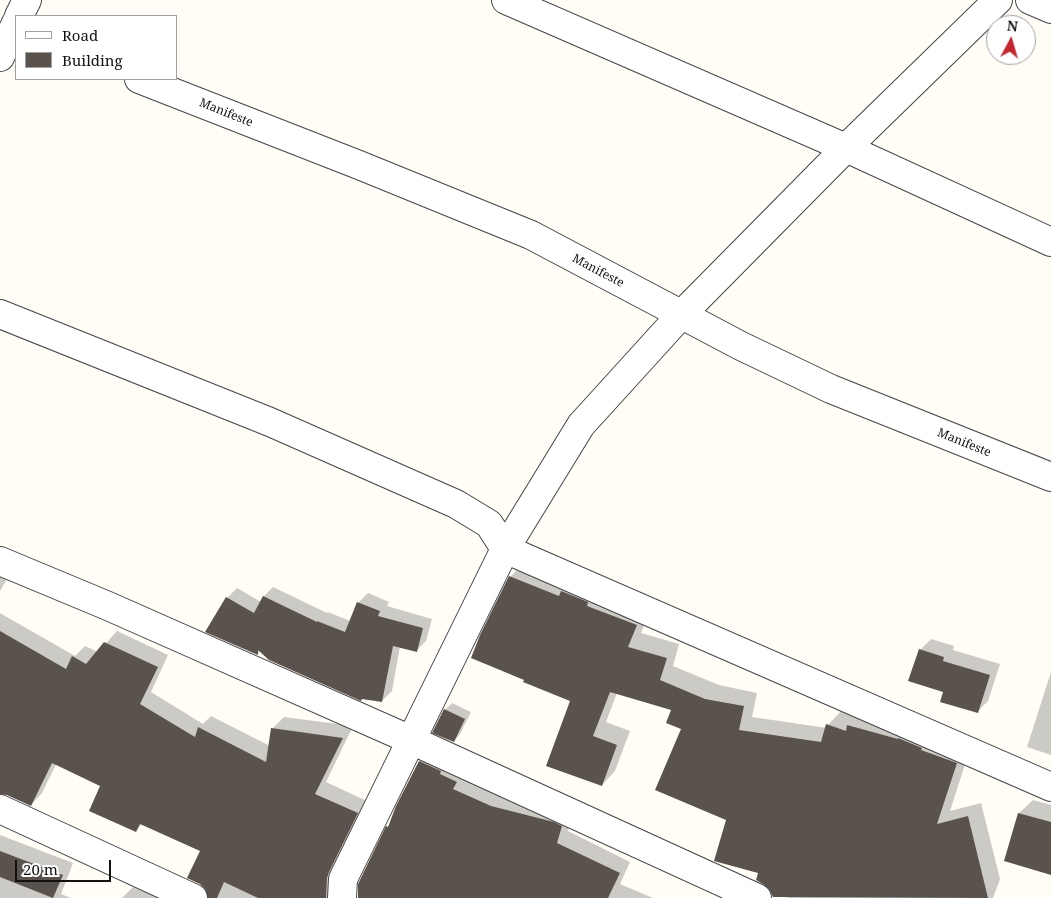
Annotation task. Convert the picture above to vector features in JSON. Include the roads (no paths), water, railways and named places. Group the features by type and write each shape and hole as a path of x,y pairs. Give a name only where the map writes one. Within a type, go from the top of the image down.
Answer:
{"street":[{"path":"18,15 27,0"},
{"path":"506,0 846,148 1051,242"},
{"path":"342,898 343,879 505,549 581,425 681,315 846,148 998,0"},
{"path":"1030,0 1051,9"},
{"path":"0,57 13,24"},
{"name":"Manifeste","path":"142,80 531,235 741,346 830,389 1051,477"},
{"path":"0,314 270,422 456,504 488,524 505,549 1051,787"},
{"path":"0,561 108,606 411,740 757,898"},
{"path":"0,809 193,898"}]}
